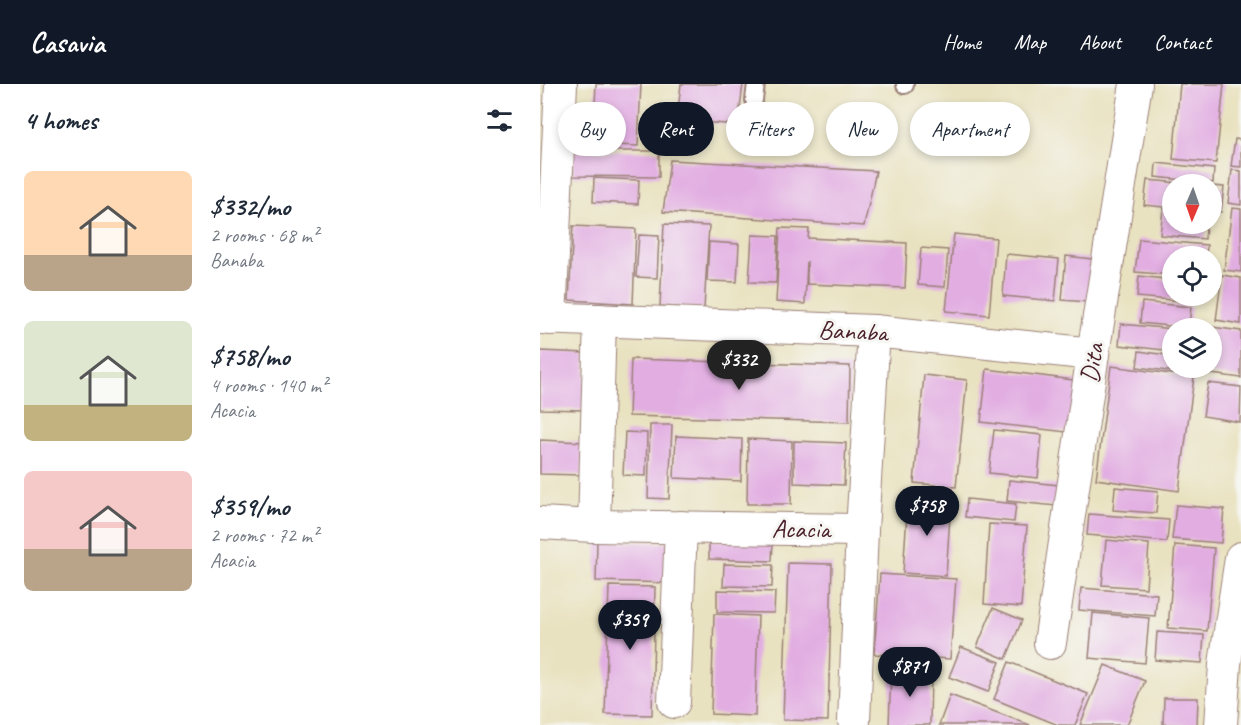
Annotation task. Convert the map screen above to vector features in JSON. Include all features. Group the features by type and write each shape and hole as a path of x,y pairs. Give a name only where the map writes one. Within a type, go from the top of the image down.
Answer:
{"street":[{"path":"545,319 561,84"},
{"name":"Dita","path":"1050,643 1136,84"},
{"name":"Banaba","path":"545,319 874,331 1093,354"},
{"path":"594,526 600,320"},
{"name":"Acacia","path":"540,523 594,526 862,530 874,331"},
{"path":"674,702 681,527"},
{"path":"854,722 862,530"},
{"path":"1221,725 1226,663 1241,562"}],"building":[{"path":"596,84 641,84 640,102 638,102 638,146 626,145 626,102 595,102"},
{"path":"681,84 743,84 741,102 726,102 726,124 714,123 714,102 679,102"},
{"path":"1180,84 1224,84 1216,163 1173,159"},
{"path":"1235,139 1241,140 1241,167 1231,166"},
{"path":"626,151 638,151 638,156 659,156 659,177 573,176 573,156 626,156"},
{"path":"670,160 876,171 864,226 663,212"},
{"path":"1156,163 1214,169 1214,174 1162,174 1162,178 1155,177"},
{"path":"1232,170 1241,171 1241,205 1228,203"},
{"path":"594,178 639,180 638,204 593,202"},
{"path":"1147,180 1162,181 1162,207 1144,205"},
{"path":"1232,208 1241,209 1241,272 1224,270"},
{"path":"1162,218 1162,234 1205,234 1205,239 1160,235"},
{"path":"664,224 709,226 704,309 660,306"},
{"path":"573,226 636,229 633,304 569,300"},
{"path":"780,228 809,229 808,238 907,243 905,288 807,284 807,261 805,304 776,302"},
{"path":"954,234 996,238 989,315 946,311"},
{"path":"639,235 659,236 657,278 636,277"},
{"path":"752,235 778,236 776,283 749,282"},
{"path":"1139,239 1207,245 1162,246 1162,274 1135,272"},
{"path":"709,242 739,244 737,282 707,281"},
{"path":"921,248 948,250 945,287 918,285"},
{"path":"1006,254 1059,259 1055,301 1003,296"},
{"path":"1066,256 1092,259 1088,302 1062,300"},
{"path":"1222,275 1241,278 1241,324 1216,318 1218,306 1222,306"},
{"path":"1139,276 1162,279 1162,299 1137,297"},
{"path":"1142,302 1162,304 1162,306 1191,307 1190,318 1162,318 1162,325 1140,323"},
{"path":"1121,324 1162,328 1162,350 1119,345"},
{"path":"1222,328 1241,331 1241,378 1222,375"},
{"path":"540,351 586,353 585,410 540,409"},
{"path":"1139,351 1162,354 1162,370 1137,367"},
{"path":"631,359 850,366 849,422 629,416"},
{"path":"1111,366 1162,373 1162,378 1194,378 1179,491 1096,479"},
{"path":"987,369 1081,381 1075,433 981,422"},
{"path":"924,375 967,380 956,487 914,483"},
{"path":"1208,383 1241,387 1240,422 1203,416"},
{"path":"650,425 672,425 669,499 648,498"},
{"path":"994,430 1042,435 1038,478 989,473"},
{"path":"625,432 647,433 646,476 623,475"},
{"path":"676,436 742,439 741,481 674,478"},
{"path":"748,439 792,441 791,504 747,504"},
{"path":"540,440 582,442 582,475 540,474"},
{"path":"794,441 846,443 844,485 794,483"},
{"path":"1009,480 1059,485 1056,506 1007,501"},
{"path":"1115,487 1158,491 1156,513 1113,510"},
{"path":"908,499 951,501 946,576 903,573"},
{"path":"967,499 1016,504 1014,522 965,517"},
{"path":"1176,505 1224,509 1221,543 1172,539"},
{"path":"1089,514 1169,520 1167,542 1087,535"},
{"path":"989,524 1027,526 1021,607 984,604"},
{"path":"709,540 773,542 772,561 709,559"},
{"path":"1106,540 1149,544 1146,588 1102,585"},
{"path":"597,541 672,543 671,583 596,581"},
{"path":"1175,545 1214,548 1207,631 1168,628"},
{"path":"788,563 832,564 828,721 783,720"},
{"path":"724,564 773,565 772,587 723,586"},
{"path":"880,574 956,579 950,659 874,654"},
{"path":"609,586 655,587 652,715 605,714"},
{"path":"1081,588 1157,594 1155,616 1079,610"},
{"path":"717,590 775,592 774,613 717,612"},
{"path":"993,608 1022,620 1006,659 977,647"},
{"path":"1093,613 1149,618 1145,663 1089,658"},
{"path":"714,614 758,616 755,716 711,714"},
{"path":"1157,632 1204,635 1202,663 1155,660"},
{"path":"961,647 1000,662 988,692 949,677"},
{"path":"1009,662 1088,694 1075,725 1058,725 994,699"},
{"path":"1105,665 1145,681 1127,725 1080,725"},
{"path":"891,671 931,671 930,725 889,725"},
{"path":"950,695 1030,725 939,725"},
{"path":"1164,698 1198,698 1197,725 1163,724"}]}
